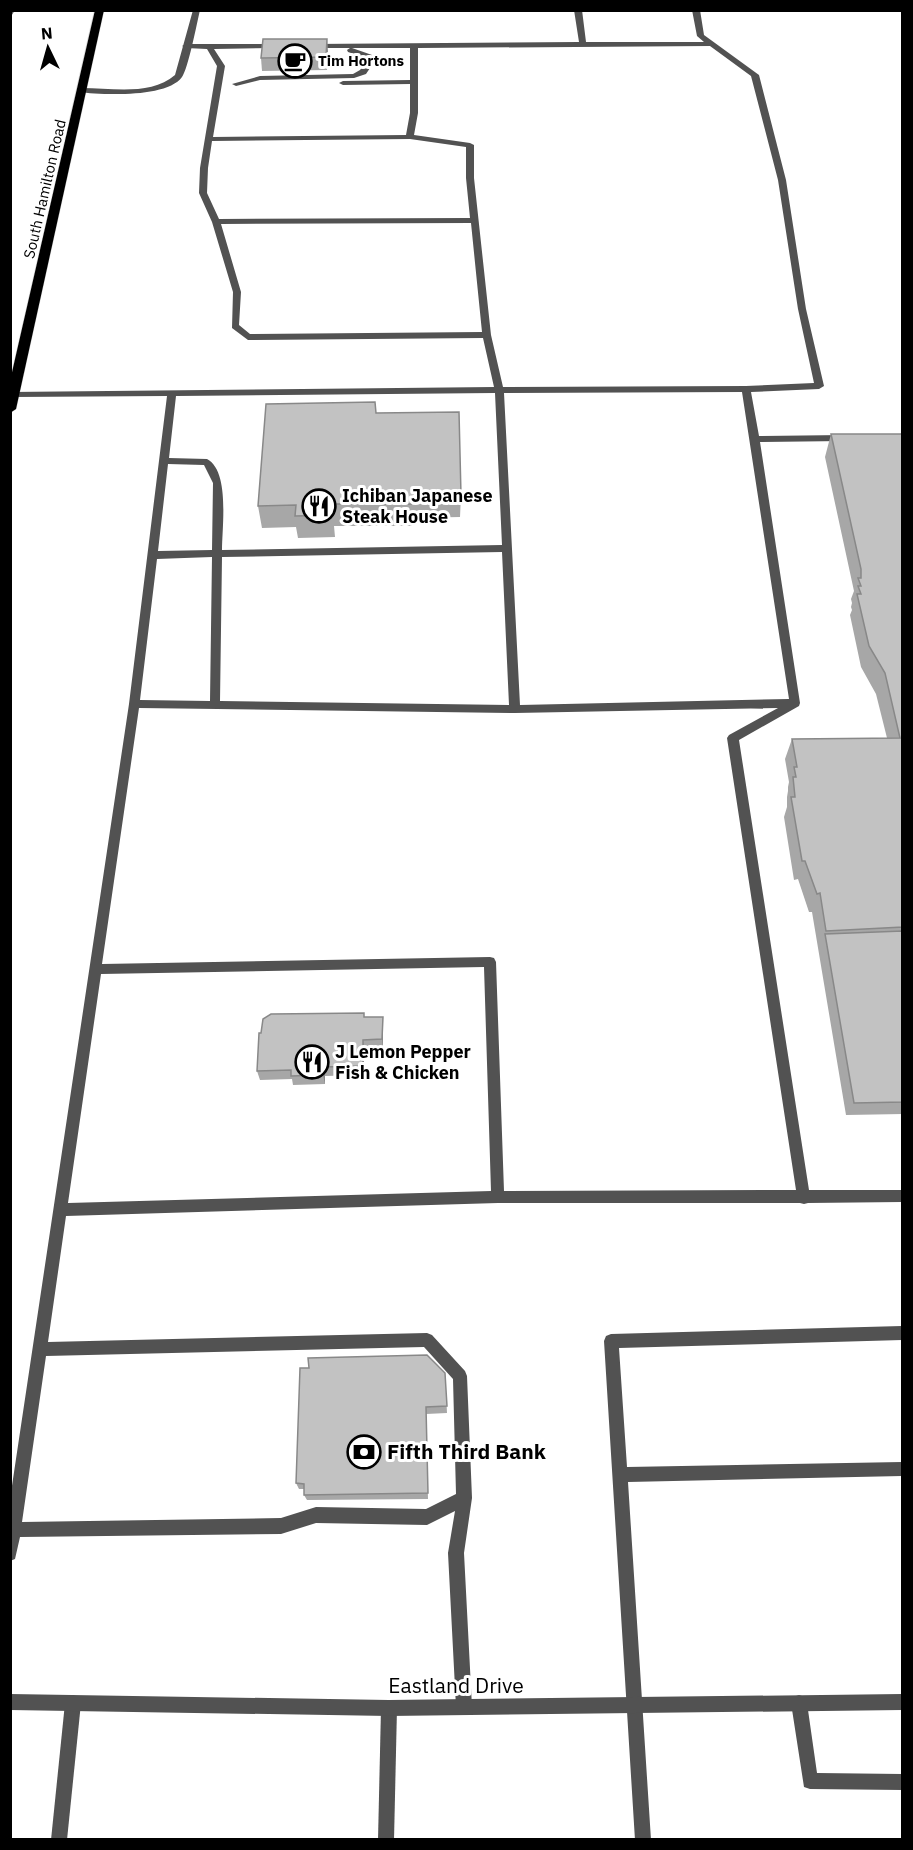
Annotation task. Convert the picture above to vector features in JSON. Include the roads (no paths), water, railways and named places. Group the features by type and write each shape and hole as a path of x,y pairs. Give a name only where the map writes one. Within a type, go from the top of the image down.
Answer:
{"main road":[{"name":"South Hamilton Road","path":"10,409 100,10"}],"street":[{"path":"10,16 12,10"},
{"path":"82,90 150,89 173,84 179,76 197,10"},
{"path":"578,10 582,45"},
{"path":"12,394 746,389 819,386 802,309 782,180 755,75 701,36 696,10"},
{"path":"298,46 712,44"},
{"path":"186,46 243,46 252,50 286,48"},
{"path":"410,137 414,113 414,46"},
{"path":"209,47 221,66 202,193 216,222 237,292 235,326 248,338 487,335"},
{"path":"236,84 260,78 354,76 363,72 370,62 369,57 353,50 307,50"},
{"path":"218,84 414,82"},
{"path":"210,139 410,137 470,145 487,335 499,390 515,709"},
{"path":"216,222 475,220"},
{"path":"746,389 795,703"},
{"path":"10,1554 134,704 172,394"},
{"path":"755,439 854,438"},
{"path":"163,461 207,462 219,483 215,705"},
{"path":"152,555 507,548"},
{"path":"134,704 515,709 795,703"},
{"path":"795,703 733,738 804,1198"},
{"path":"95,969 490,962 498,1197"},
{"path":"60,1210 498,1197 903,1196"},
{"path":"643,1839 611,1341 903,1334"},
{"path":"40,1349 428,1340 460,1376 464,1498 456,1553 464,1707"},
{"path":"620,1475 903,1469"},
{"path":"14,1530 281,1526 316,1515 427,1517 464,1498"},
{"name":"Eastland Drive","path":"10,1702 464,1707 903,1702"},
{"path":"799,1703 810,1781 903,1782"},
{"path":"59,1839 73,1704"},
{"path":"386,1839 389,1707"}],"place":[{"name":"Tim Hortons","path":"295,61"},
{"name":"Ichiban Japanese Steak House","path":"319,506"},
{"name":"J Lemon Pepper Fish & Chicken","path":"312,1062"},
{"name":"Fifth Third Bank","path":"364,1452"}]}
